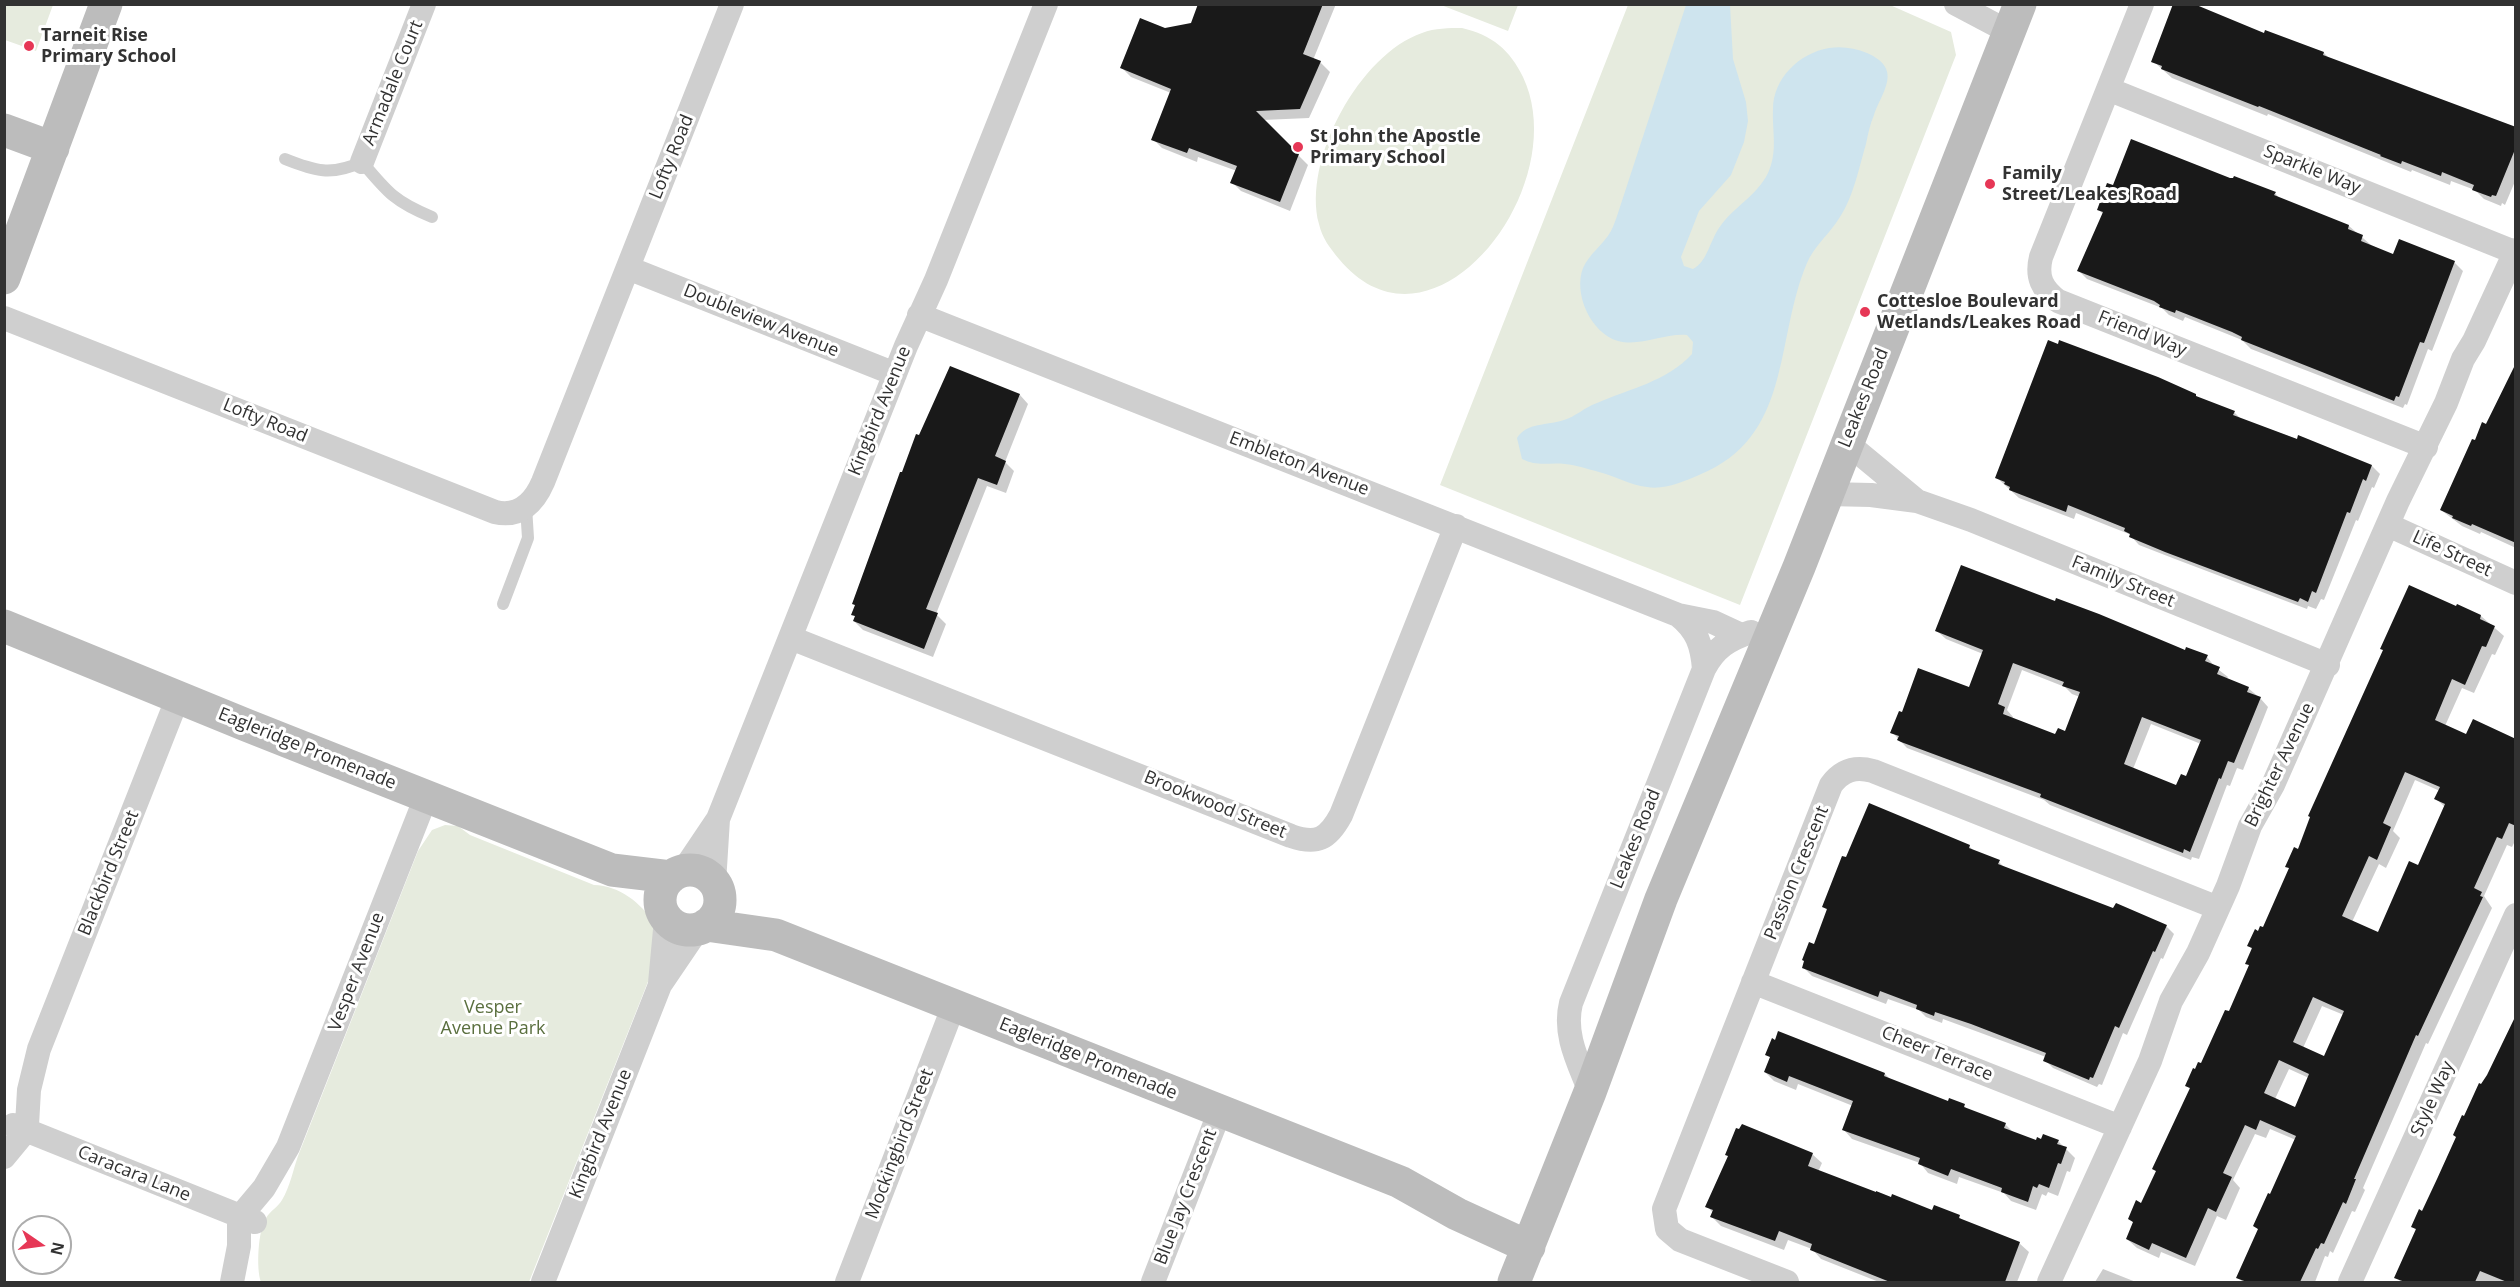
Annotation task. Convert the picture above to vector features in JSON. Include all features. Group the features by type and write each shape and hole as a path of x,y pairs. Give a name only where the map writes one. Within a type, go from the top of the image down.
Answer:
{"street":[{"path":"4,278 106,4"},
{"name":"Armadale Court","path":"362,162 424,4"},
{"name":"Lofty Road","path":"4,318 495,512 511,514 526,507 538,494 732,4"},
{"name":"Kingbird Avenue","path":"677,874 718,819 895,374 936,280 1046,4"},
{"path":"1956,4 2012,13"},
{"name":"Friend Way","path":"2142,4 2041,257 2038,268 2039,279 2049,295 2058,301 2426,447"},
{"name":"Leakes Road","path":"1514,1282 1590,1092 1661,899 1827,494 2012,13"},
{"name":"Sparkle Way","path":"2108,89 2515,251"},
{"path":"4,130 53,148"},
{"name":"Brighter Avenue","path":"2049,1282 2150,1060 2171,1001 2198,952 2218,908 2250,826 2273,785 2388,525 2446,403 2463,359 2474,341 2515,251"},
{"name":"Doubleview Avenue","path":"628,268 895,374"},
{"name":"Embleton Avenue","path":"919,315 1678,615 1713,622 1741,635"},
{"name":"Family Street","path":"1846,443 1917,501"},
{"name":"Family Street","path":"1827,494 1872,495 1917,501 1982,524 2328,665"},
{"name":"Life Street","path":"2388,525 2516,584"},
{"name":"Brookwood Street","path":"791,638 1291,836 1314,841 1329,833 1341,815 1456,526"},
{"name":"Embleton Avenue","path":"1678,615 1691,626 1701,644 1704,669"},
{"name":"Leakes Road","path":"1590,1092 1568,1031 1567,1017 1571,1003 1710,656 1721,645 1741,635 1775,625"},
{"name":"Eagleridge Promenade","path":"4,626 612,870 677,874"},
{"name":"Blackbird Street","path":"14,1130 29,1090 39,1049 178,697"},
{"name":"Passion Crescent","path":"1787,1282 1680,1240 1667,1228 1664,1216 1665,1203 1832,785 1839,775 1861,768 2218,908"},
{"name":"Vesper Avenue","path":"248,1219 276,1194 282,1182 288,1147 426,797"},
{"name":"Kingbird Avenue","path":"716,886 718,819"},
{"name":"Eagleridge Promenade","path":"612,870 664,915"},
{"path":"700,873 716,886 719,905 712,920 702,927 680,929 664,915 661,893 677,874 700,873"},
{"name":"Eagleridge Promenade","path":"716,886 776,935"},
{"name":"Kingbird Avenue","path":"660,985 664,915"},
{"name":"Style Way","path":"2350,1282 2516,915"},
{"name":"Kingbird Avenue","path":"543,1282 660,985 702,927"},
{"name":"Eagleridge Promenade","path":"702,927 776,935 1400,1182 1464,1196 1533,1234"},
{"name":"Cheer Terrace","path":"1753,982 2120,1127"},
{"name":"Mockingbird Street","path":"848,1282 954,1005"},
{"name":"Blue Jay Crescent","path":"1153,1282 1220,1111"},
{"path":"4,1157 17,1143 14,1130"},
{"name":"Caracara Lane","path":"14,1130 248,1219"},
{"path":"232,1282 239,1246 238,1233 248,1219"},
{"path":"237,1282 251,1260 248,1219"}],"lane":[{"name":"Armadale Court","path":"285,159 310,169 330,172 362,162 389,194 404,206 432,217"},
{"path":"503,604 528,538 526,507"}],"green space":[{"path":"1518,4 1508,31 1441,5"},
{"path":"4,5 53,5 36,51 5,40"},
{"path":"1628,5 1890,5 1951,32 1956,55 1740,605 1440,485"},
{"path":"1462,28 1491,39 1499,45 1518,67 1523,77 1534,121 1529,168 1512,212 1485,251 1452,280 1414,293 1376,288 1339,259 1320,229 1316,198 1319,170 1328,141 1341,112 1377,63 1399,45 1422,33 1437,29"},
{"name":"Vesper Avenue Park","path":"445,825 458,826 470,835 594,885 621,892 636,902 655,924 653,969 529,1282 261,1282 259,1250 263,1224 287,1190 298,1156 418,851 432,830"}],"water":[{"path":"1686,5 1730,5 1733,59 1746,102 1748,121 1744,142 1731,175 1699,211 1681,257 1684,266 1693,269 1698,266 1719,228 1758,188 1768,173 1774,149 1774,98 1790,69 1808,55 1818,51 1834,47 1848,48 1867,53 1878,59 1885,66 1887,81 1871,122 1847,205 1807,263 1797,293 1776,384 1766,412 1751,437 1729,458 1687,480 1653,488 1573,465 1538,464 1522,459 1517,438 1526,429 1568,419 1593,405 1660,378 1692,354 1693,342 1687,335 1635,342 1618,341 1608,337 1592,321 1580,289 1583,268 1608,236 1615,222"}],"building":[{"path":"1198,4 1323,4 1303,54 1321,61 1300,109 1256,111 1299,154 1280,202 1230,183 1237,166 1189,148 1187,153 1151,140 1171,89 1120,68 1140,18 1165,28 1191,23"},
{"path":"2173,4 2194,4 2264,33 2265,30 2324,52 2323,55 2516,127 2516,147 2496,196 2491,197 2472,190 2474,185 2442,172 2441,176 2402,161 2401,164 2161,69 2162,66 2151,62"},
{"path":"2131,139 2230,178 2234,176 2276,192 2274,195 2349,225 2348,229 2363,235 2361,241 2393,254 2399,239 2455,261 2424,343 2420,342 2399,397 2396,396 2394,401 2241,340 2242,337 2232,332 2176,310 2175,313 2159,307 2160,305 2154,301 2077,271 2103,212 2097,210 2107,183 2113,185"},
{"path":"2048,340 2058,344 2059,340 2158,377 2196,396 2235,411 2233,415 2297,439 2298,435 2372,465 2366,481 2363,479 2350,513 2347,512 2316,593 2312,591 2308,602 2300,598 2298,602 2165,552 2129,537 2130,534 2124,531 2125,528 2068,505 2066,512 2009,490 2010,487 2004,484 2005,482 1995,478"},
{"path":"2516,363 2516,543 2452,518 2453,516 2440,510 2472,439 2475,440 2482,422 2486,424"},
{"path":"950,366 1020,394 995,456 1006,461 997,485 978,478 926,609 938,613 924,649 853,621 855,616 851,615 855,605 852,604 900,472 902,472 916,434 919,435"},
{"path":"1961,565 2055,601 2056,598 2099,614 2185,650 2186,647 2208,655 2205,661 2220,667 2217,674 2249,687 2247,692 2261,697 2234,763 2228,761 2221,779 2219,778 2190,852 2184,849 2183,853 2040,797 2041,794 1897,740 1899,736 1890,733 1899,711 1902,712 1918,668 1969,687 1983,650 1935,631","holes":["2013,663 2064,682 2062,686 2080,692 2065,731 2058,728 2055,734 2003,714 2005,707 1998,704","2142,717 2201,740 2186,776 2181,774 2176,785 2124,764"]},
{"path":"2409,585 2481,615 2480,619 2495,626 2486,647 2482,646 2465,685 2452,679 2435,720 2466,734 2473,719 2516,739 2516,826 2509,823 2502,839 2497,837 2474,888 2482,892 2480,896 2483,897 2418,1036 2416,1035 2354,1179 2356,1179 2346,1204 2343,1202 2324,1244 2321,1243 2318,1249 2316,1248 2300,1282 2247,1282 2236,1278 2258,1229 2253,1226 2296,1136 2260,1120 2256,1130 2245,1125 2223,1173 2232,1177 2216,1212 2208,1208 2186,1258 2152,1243 2149,1250 2126,1239 2133,1222 2128,1219 2136,1200 2141,1203 2156,1171 2152,1169 2190,1088 2185,1086 2193,1068 2195,1069 2198,1062 2201,1063 2225,1010 2229,1011 2249,965 2245,964 2252,948 2247,946 2255,929 2258,931 2260,926 2263,927 2289,868 2285,867 2294,847 2298,849 2310,817 2308,816 2383,650 2380,649","holes":["2405,772 2440,787 2434,799 2445,804 2418,865 2409,861 2378,932 2342,916 2369,856 2377,860 2391,827 2383,823","2313,997 2344,1011 2324,1056 2293,1042","2279,1060 2309,1074 2295,1107 2264,1093"]},
{"path":"1869,803 1970,845 1969,848 2000,860 1998,864 2113,908 2116,903 2167,925 2119,1028 2115,1026 2093,1078 2090,1077 2089,1080 2043,1061 2046,1053 1971,1024 1935,1012 1934,1016 1916,1009 1917,1005 1880,991 1878,997 1802,968 1804,961 1802,960 1809,942 1814,944 1827,909 1822,907 1842,856 1846,857"},
{"path":"2516,1015 2516,1282 2507,1282 2480,1271 2475,1282 2405,1282 2394,1278 2416,1229 2411,1227 2419,1209 2422,1211 2437,1179 2456,1137 2453,1135 2462,1115 2464,1116 2479,1083 2481,1084 2487,1075"},
{"path":"1778,1031 1885,1073 1884,1076 1948,1101 1949,1098 1965,1104 1964,1107 2006,1123 2004,1128 2036,1140 2037,1137 2041,1139 2043,1134 2059,1140 2057,1144 2067,1147 2061,1164 2058,1163 2049,1188 2039,1184 2037,1188 2033,1186 2028,1202 2001,1192 2002,1188 1951,1169 1948,1176 1918,1164 1920,1158 1842,1130 1853,1101 1789,1076 1787,1082 1764,1072 1770,1057 1765,1055 1772,1038 1775,1040"},
{"path":"1742,1124 1813,1153 1808,1166 1932,1210 1934,1205 1960,1215 1959,1218 2020,1242 2005,1282 1890,1282 1810,1250 1812,1244 1779,1231 1775,1241 1710,1217 1713,1210 1705,1207 1728,1156 1725,1155 1736,1128 1739,1129"}],"place":[{"name":"Tarneit Rise Primary School","path":"29,46"},
{"name":"St John the Apostle Primary School","path":"1298,147"},
{"name":"Family Street/Leakes Road","path":"1990,184"},
{"name":"Cottesloe Boulevard Wetlands/Leakes Road","path":"1865,312"}]}
